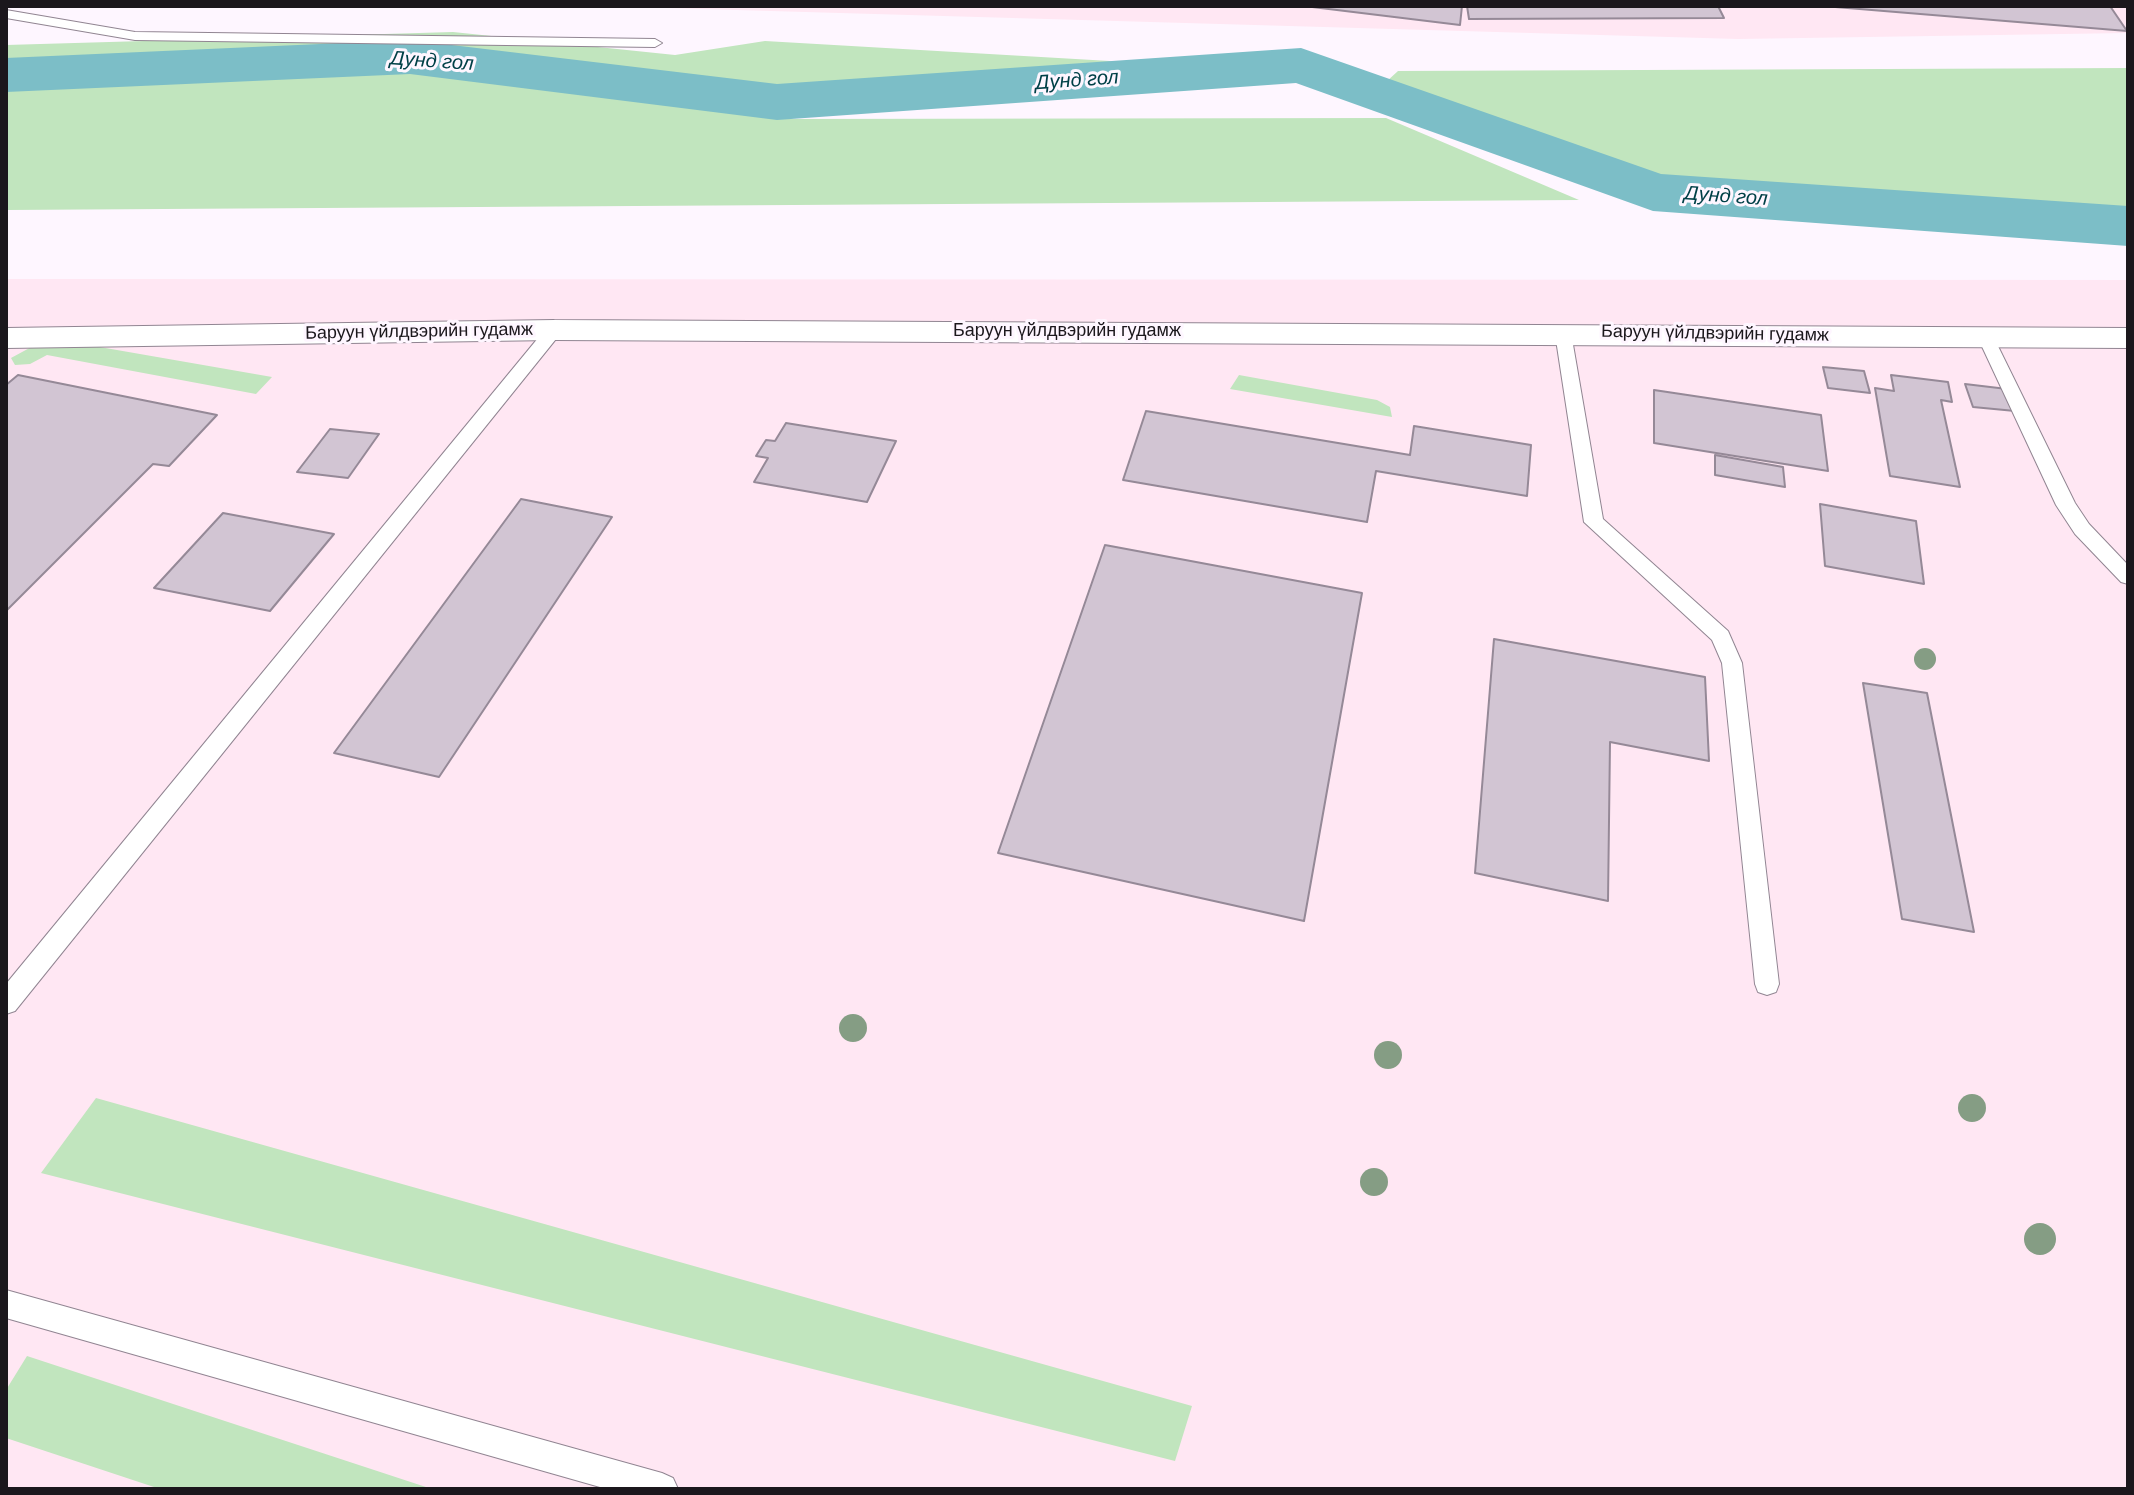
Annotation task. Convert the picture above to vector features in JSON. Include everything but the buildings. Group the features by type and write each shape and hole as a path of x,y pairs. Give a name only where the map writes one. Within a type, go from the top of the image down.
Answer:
{"street":[{"name":"Баруун үйлдвэрийн гудамж","path":"6,338 554,330 2128,338"}],"lane":[{"path":"6,14 135,36 655,43"},
{"path":"6,1003 554,330"},
{"path":"1563,333 1594,522 1721,636 1732,663 1767,984"},
{"path":"1986,338 2066,505 2082,529 2128,577"},
{"path":"6,1304 649,1487"}],"shaded area":[{"path":"598,6 2128,6 2128,33 1738,39"},
{"path":"6,279 2128,280 2128,1489 6,1489"}],"green space":[{"path":"453,32 675,55 765,41 1110,61 1142,90 782,97 429,53 6,71 6,45"},
{"path":"379,63 786,119 1386,118 1579,200 6,210 6,84"},
{"path":"2128,68 2128,217 1649,182 1386,82 1398,71"},
{"path":"48,338 272,377 256,394 47,355 30,364 15,365 11,358"},
{"path":"1239,375 1377,400 1390,407 1392,417 1230,389"},
{"path":"96,1098 1192,1406 1175,1461 41,1173"},
{"path":"27,1356 432,1489 160,1489 6,1438 6,1390"}],"waterway":[{"name":"Дунд гол","path":"6,75 410,57 777,102 1301,65 1653,192 2128,226"}]}
